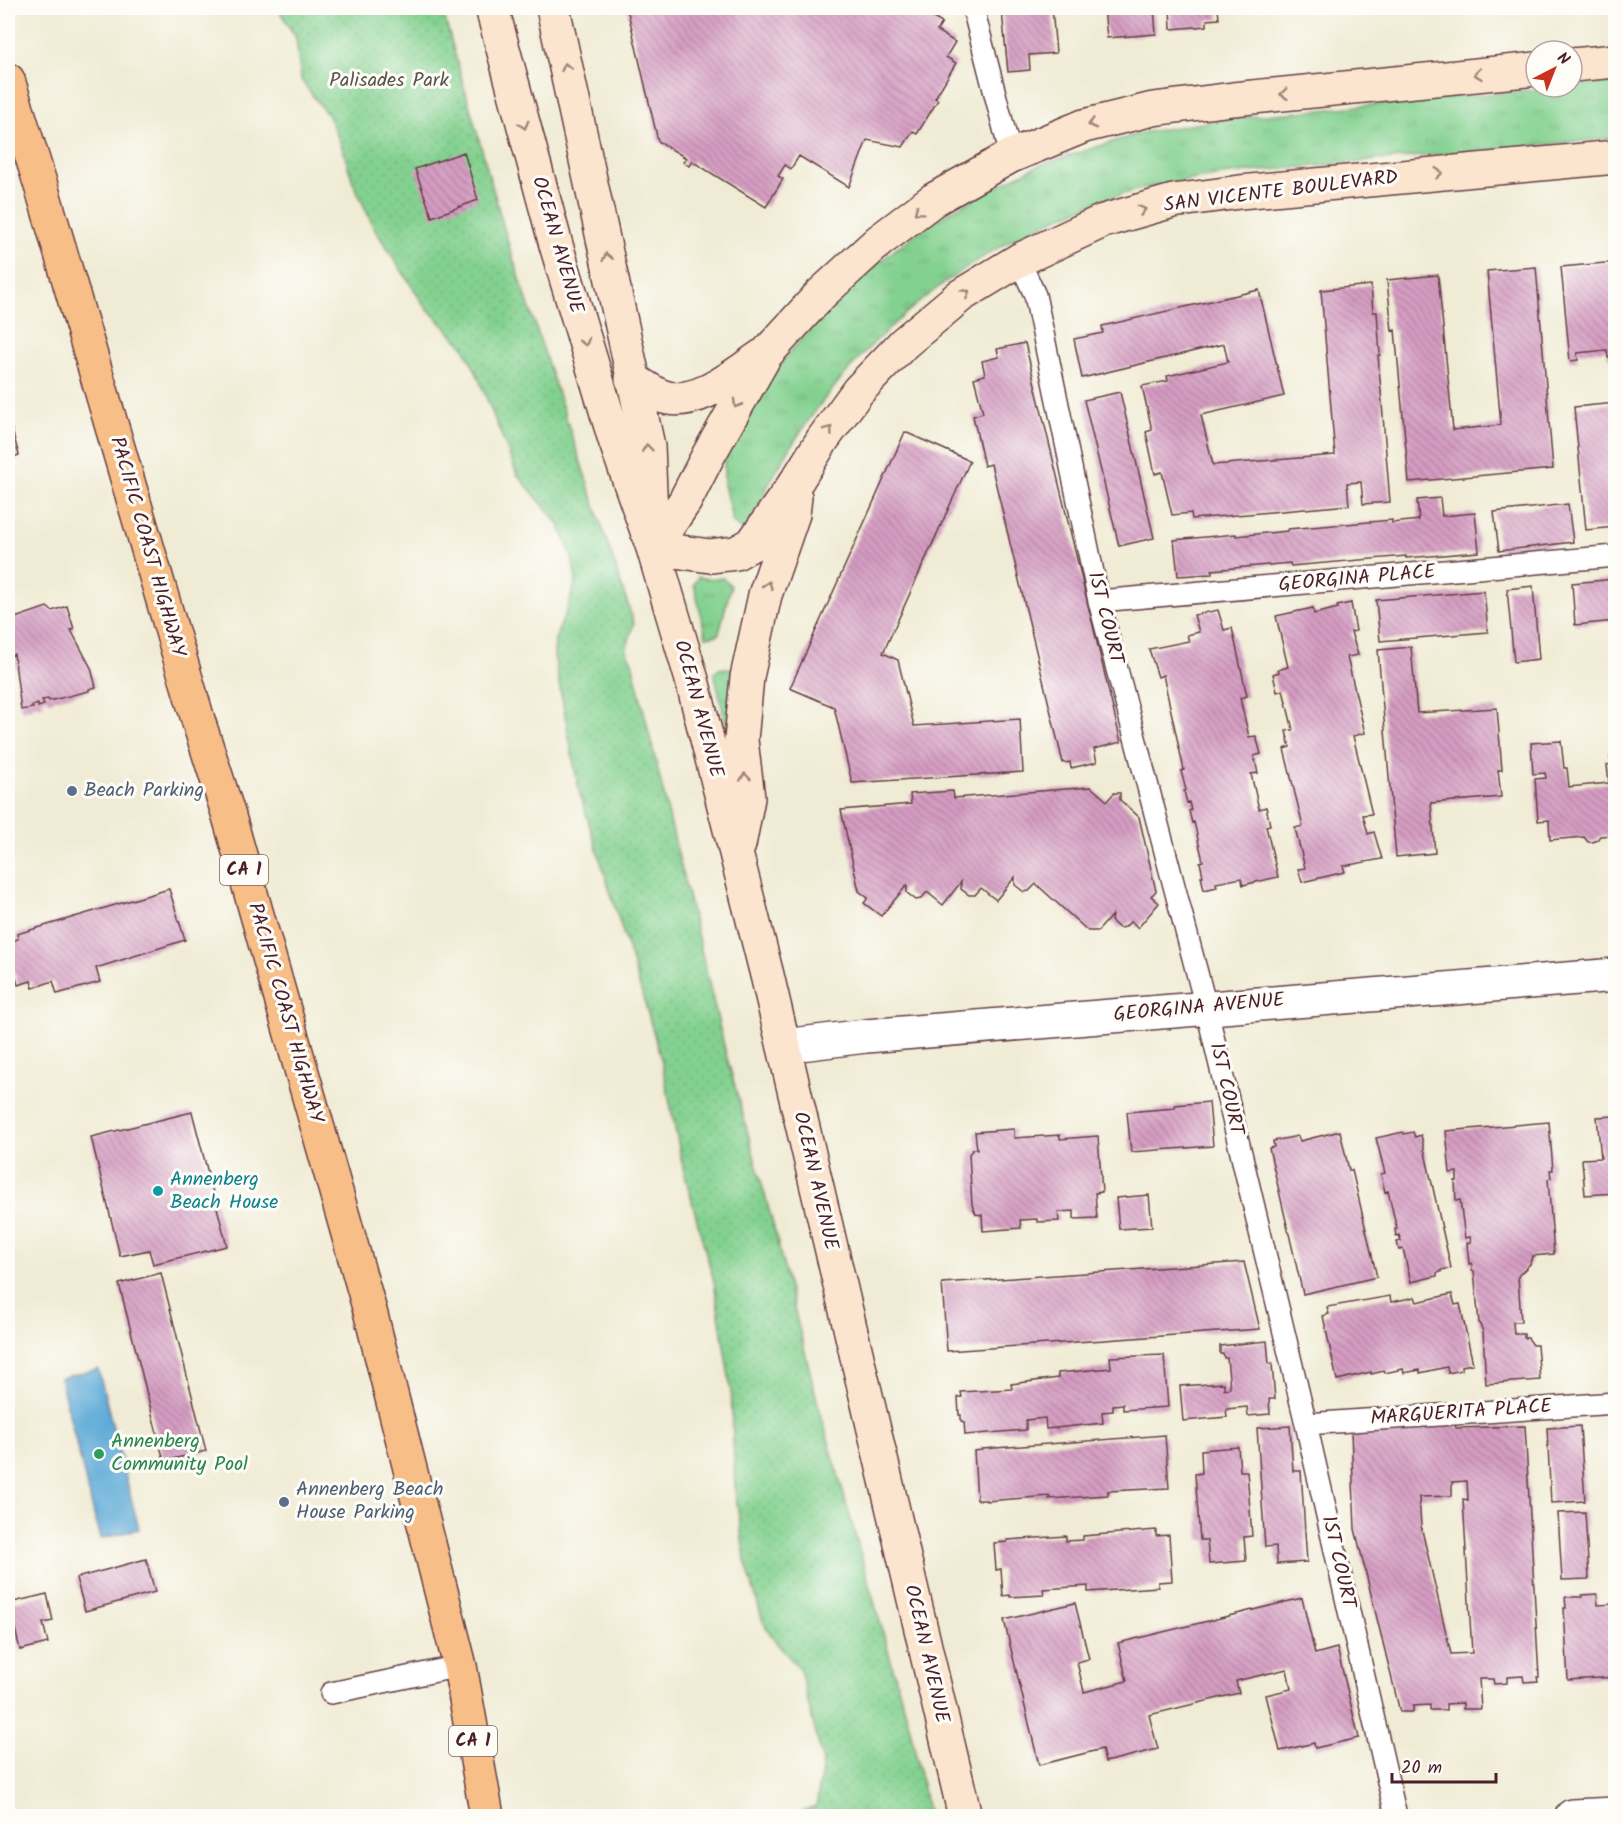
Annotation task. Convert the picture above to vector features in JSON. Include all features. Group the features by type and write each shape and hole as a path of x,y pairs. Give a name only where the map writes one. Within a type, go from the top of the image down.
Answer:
{"highway":[{"name":"PACIFIC COAST HIGHWAY","path":"8,80 192,700 228,813 370,1311 460,1666 487,1816"}],"main road":[{"name":"OCEAN AVENUE","path":"492,8 556,246 615,440 653,548 692,680 784,1046 965,1816"},
{"name":"OCEAN AVENUE","path":"554,8 648,446 653,548"},
{"path":"1584,64 1616,61"},
{"path":"653,548 686,501 708,456 766,354 821,294 879,241 933,200 1011,156 1084,126 1153,109 1524,70"},
{"name":"SAN VICENTE BOULEVARD","path":"653,548 710,556 736,553 752,544 798,479 823,438 858,391 904,343 960,296 1019,260 1103,221 1173,201 1240,192 1616,157"},
{"path":"632,378 662,396 685,399 708,392 766,354"},
{"path":"738,856 748,798 741,740 747,676 765,595 793,514 798,479"}],"street":[{"name":"GEORGINA AVENUE","path":"784,1046 866,1036 1616,975"},
{"path":"1572,1816 1616,1814"}],"lane":[{"path":"973,8 1011,156"},
{"name":"1ST COURT","path":"1019,260 1035,295 1099,601 1206,1007 1306,1424 1396,1816"},
{"name":"GEORGINA PLACE","path":"1099,601 1616,556"},
{"name":"MARGUERITA PLACE","path":"1306,1424 1616,1403"},
{"path":"331,1692 460,1666"}],"green space":[{"name":"Palisades Park","path":"278,8 442,8 509,246 634,623 626,650 632,662 726,1054 774,1228 817,1400 910,1728 929,1816 786,1816 816,1807 823,1762 800,1670 775,1641 763,1622 745,1560 735,1489 731,1391 714,1282 684,1172 661,1059 579,791 554,656 555,639 576,580 572,558 559,524 517,474 476,372 463,346 424,305 374,228 353,182 342,147 329,117 301,80 296,38"},
{"path":"1615,82 1615,138 1228,174 1154,186 1086,207 1001,246 962,270 924,298 856,361 826,397 796,439 747,526 743,531 733,523 724,485 724,455 753,402 786,357 834,302 888,255 933,221 986,192 1037,166 1141,133 1225,119 1524,91 1524,99 1584,99 1584,85"},
{"path":"698,577 723,578 731,586 717,635 706,637 694,584"},
{"path":"727,668 734,670 729,725 726,725 714,672"}],"water":[{"name":"Annenberg Community Pool","path":"98,1369 139,1529 100,1539 60,1378"}],"building":[{"path":"627,8 916,8 942,23 937,31 955,42 946,57 956,63 935,98 938,100 917,134 913,131 903,147 867,140 849,187 799,156 791,169 785,165 778,176 783,179 766,207 692,161 689,166 683,162 686,158 658,141"},
{"path":"995,8 1052,8 1056,53 1029,55 1030,70 1008,72 1002,11 996,11"},
{"path":"1104,8 1154,8 1156,34 1107,38"},
{"path":"1170,8 1218,8 1219,19 1207,20 1207,26 1171,29"},
{"path":"464,152 478,200 432,217 415,169"},
{"path":"1616,262 1616,357 1608,358 1607,350 1577,353 1578,360 1570,361 1561,267"},
{"path":"1536,267 1553,469 1409,482 1395,330 1392,331 1387,280 1438,275 1453,430 1501,425 1487,271"},
{"path":"1371,285 1373,312 1377,312 1380,355 1378,355 1390,502 1363,504 1361,482 1347,483 1349,505 1192,519 1191,513 1172,515 1162,472 1155,474 1146,432 1152,430 1142,386 1168,381 1167,376 1228,362 1224,344 1082,378 1074,339 1103,333 1102,326 1259,290 1284,396 1201,415 1213,465 1335,455 1321,290"},
{"path":"1025,343 1121,742 1094,749 1097,762 1071,768 1070,762 1063,763 991,464 984,466 973,416 983,413 974,378 985,375 982,361 999,357 997,349"},
{"path":"1120,392 1154,538 1119,546 1084,400"},
{"path":"1616,403 1616,527 1586,530 1574,407"},
{"path":"8,416 19,455 8,459"},
{"path":"905,432 970,461 883,653 898,660 914,726 1020,719 1023,772 852,783 834,707 790,688"},
{"path":"1440,498 1442,516 1475,513 1479,552 1291,566 1290,563 1212,570 1212,574 1178,576 1174,540 1392,520 1392,523 1419,520 1417,500"},
{"path":"1568,504 1573,542 1499,551 1494,512"},
{"path":"1616,579 1616,621 1575,625 1572,583"},
{"path":"1533,586 1539,659 1514,662 1507,589"},
{"path":"1484,591 1488,632 1380,641 1376,600"},
{"path":"1351,603 1356,631 1351,632 1358,655 1347,657 1365,733 1353,736 1372,814 1363,815 1368,834 1374,832 1382,859 1343,866 1345,872 1302,882 1298,869 1305,868 1295,828 1303,826 1284,749 1290,747 1286,731 1293,730 1283,690 1277,692 1273,674 1288,667 1276,616 1313,608 1314,614"},
{"path":"67,606 74,629 71,630 91,668 96,687 89,691 49,701 48,699 42,700 44,705 38,707 38,704 32,706 33,708 21,710 14,654 8,658 8,614 14,613 15,618 47,607 52,611"},
{"path":"1218,610 1224,630 1232,628 1247,696 1240,698 1249,737 1256,736 1261,754 1254,756 1258,773 1251,774 1259,809 1266,807 1270,825 1266,826 1278,877 1243,885 1241,878 1216,883 1217,887 1204,890 1200,862 1203,861 1194,822 1192,823 1189,811 1191,810 1189,802 1187,803 1184,791 1186,790 1181,771 1184,770 1163,675 1158,677 1149,649 1189,641 1187,635 1199,632 1194,615"},
{"path":"1411,647 1417,713 1497,708 1502,770 1498,770 1501,797 1431,803 1435,853 1396,857 1378,650"},
{"path":"1561,741 1569,787 1609,783 1607,765 1611,764 1610,756 1616,755 1616,835 1600,836 1593,842 1588,842 1584,837 1550,840 1549,820 1538,821 1535,779 1546,778 1545,773 1533,774 1531,743"},
{"path":"1091,787 1107,801 1114,793 1120,793 1120,800 1139,817 1156,891 1151,896 1159,903 1138,928 1131,921 1125,927 1119,928 1111,921 1112,915 1098,931 1088,931 1036,884 1029,891 1024,892 1015,885 1015,877 996,900 981,888 975,895 969,895 961,889 961,882 943,905 927,892 921,899 916,900 907,893 907,885 881,916 864,903 868,898 859,891 841,810 911,804 910,794 953,791 954,798"},
{"path":"169,889 185,940 96,968 100,982 57,994 53,981 33,988 31,981 18,985 8,950 8,942 18,939 17,934"},
{"path":"1209,1102 1213,1146 1131,1152 1127,1112 1175,1108 1175,1105"},
{"name":"Annenberg Beach House","path":"192,1112 227,1246 153,1264 149,1250 120,1256 91,1137"},
{"path":"1616,1116 1616,1193 1585,1195 1582,1159 1601,1158 1597,1117"},
{"path":"1549,1122 1553,1170 1550,1170 1551,1178 1548,1179 1554,1254 1532,1256 1530,1264 1518,1276 1521,1322 1513,1322 1514,1334 1524,1334 1524,1338 1528,1338 1533,1345 1537,1345 1540,1380 1486,1384 1483,1331 1479,1323 1474,1271 1472,1271 1472,1263 1469,1264 1467,1243 1471,1242 1470,1237 1465,1238 1460,1200 1456,1201 1457,1172 1450,1173 1446,1131"},
{"path":"1014,1129 1014,1138 1060,1135 1060,1139 1098,1136 1102,1192 1095,1193 1097,1218 1074,1219 1074,1211 1058,1212 1059,1221 1020,1220 1021,1228 983,1231 982,1215 976,1214 972,1205 969,1154 973,1149 977,1149 975,1132"},
{"path":"1340,1131 1349,1170 1352,1170 1377,1277 1303,1294 1269,1148 1274,1147 1273,1141 1298,1136 1300,1141"},
{"path":"1403,1132 1404,1134 1413,1132 1415,1137 1421,1135 1451,1268 1441,1270 1437,1276 1411,1282 1403,1249 1399,1250 1397,1242 1401,1241 1399,1235 1396,1236 1395,1229 1397,1229 1388,1191 1385,1192 1381,1174 1385,1173 1376,1138"},
{"path":"1149,1195 1152,1227 1119,1229 1116,1198"},
{"path":"1244,1262 1260,1329 947,1351 942,1283"},
{"path":"161,1273 206,1451 164,1461 119,1284"},
{"path":"1452,1294 1455,1305 1460,1304 1473,1364 1462,1366 1462,1370 1448,1373 1447,1367 1420,1373 1420,1370 1404,1373 1403,1369 1385,1373 1384,1371 1371,1374 1371,1372 1337,1380 1323,1316 1329,1314 1327,1307 1390,1296 1391,1302 1415,1297 1417,1302"},
{"path":"1267,1341 1269,1364 1272,1364 1275,1399 1269,1399 1270,1414 1248,1416 1247,1407 1226,1409 1227,1417 1183,1421 1180,1386 1224,1383 1224,1389 1230,1388 1227,1358 1220,1354 1220,1346"},
{"path":"1164,1355 1168,1407 1123,1410 1123,1404 1113,1405 1113,1411 1102,1412 1103,1423 1046,1429 1045,1418 1026,1420 1026,1430 965,1435 964,1422 961,1421 961,1415 959,1415 958,1397 962,1397 961,1392 1012,1389 1011,1384 1058,1378 1058,1373 1111,1368 1110,1357"},
{"path":"1455,1425 1456,1428 1525,1426 1538,1681 1524,1682 1523,1676 1507,1677 1507,1683 1494,1684 1493,1679 1479,1679 1481,1709 1463,1709 1463,1703 1446,1704 1446,1710 1430,1710 1430,1705 1413,1706 1413,1712 1400,1712 1355,1529 1351,1431","holes":["1467,1481 1468,1500 1463,1499 1472,1653 1451,1654 1421,1526 1419,1497 1452,1496 1452,1482"]},
{"path":"1290,1426 1293,1471 1301,1471 1307,1562 1277,1564 1276,1546 1265,1547 1257,1428"},
{"path":"1580,1426 1585,1501 1551,1503 1547,1428"},
{"path":"1165,1435 1169,1488 1108,1491 1108,1495 1049,1499 1050,1496 977,1500 974,1451"},
{"path":"1238,1447 1240,1471 1247,1471 1252,1536 1244,1537 1246,1561 1209,1564 1207,1540 1200,1540 1195,1474 1202,1473 1201,1450"},
{"path":"1585,1512 1589,1579 1562,1580 1558,1513"},
{"path":"1156,1530 1156,1536 1169,1535 1172,1581 1158,1582 1158,1587 1088,1592 1088,1586 1043,1589 1044,1595 1003,1596 1001,1569 996,1570 994,1543 1066,1536 1066,1541 1083,1540 1083,1536"},
{"path":"146,1559 155,1592 85,1611 76,1578"},
{"path":"47,1594 53,1621 43,1623 48,1643 20,1650 9,1603"},
{"path":"1597,1594 1598,1605 1616,1604 1616,1677 1568,1680 1565,1597"},
{"path":"1302,1598 1315,1654 1337,1648 1359,1738 1315,1748 1314,1743 1280,1751 1266,1695 1291,1689 1287,1669 1236,1681 1239,1693 1149,1715 1158,1749 1105,1762 1102,1749 1039,1765 1004,1620 1075,1603 1089,1659 1077,1662 1084,1692 1127,1681 1118,1643"}],"place":[{"name":"Beach Parking","path":"72,791"},
{"name":"Annenberg Beach House","path":"158,1191"},
{"name":"Annenberg Community Pool","path":"99,1454"},
{"name":"Annenberg Beach House Parking","path":"284,1502"}]}
